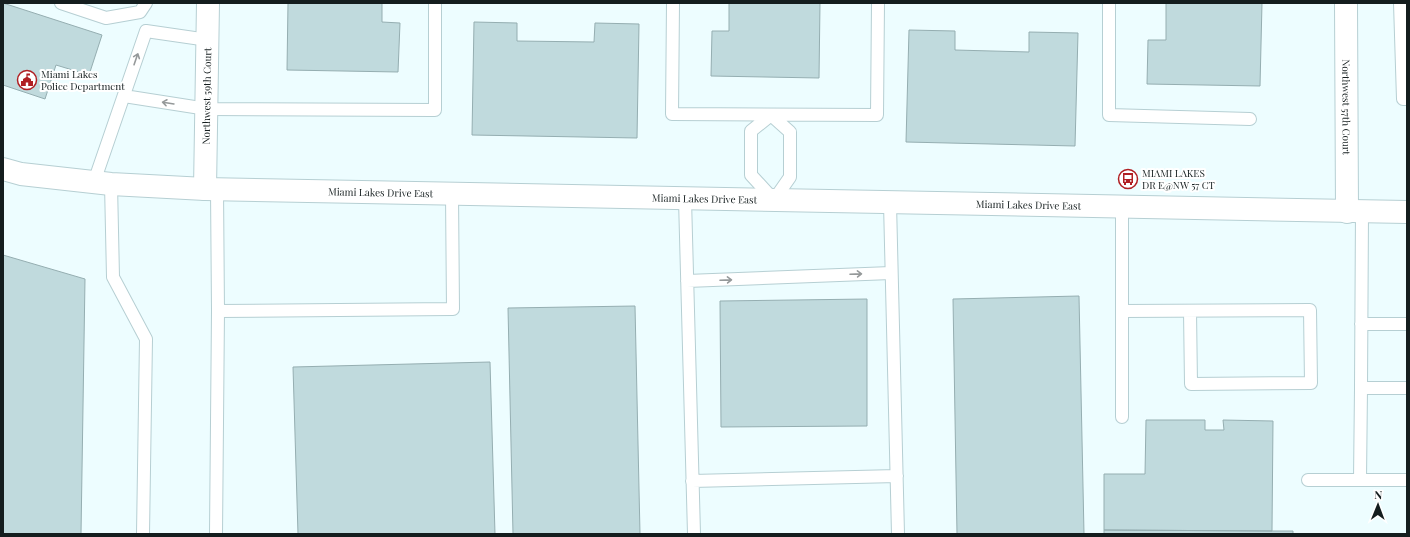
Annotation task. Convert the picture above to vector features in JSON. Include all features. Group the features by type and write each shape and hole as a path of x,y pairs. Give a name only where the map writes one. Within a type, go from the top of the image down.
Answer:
{"main road":[{"name":"Northwest 59th Court","path":"208,3 207,109 211,189"},
{"name":"Northwest 57th Court","path":"1346,3 1354,212"},
{"name":"Miami Lakes Drive East","path":"3,169 21,174 103,183 211,189 1407,212"}],"lane":[{"path":"60,3 106,18 140,12 146,3"},
{"path":"124,96 207,109 434,110 435,3"},
{"path":"673,3 672,114 771,115 878,115 878,3"},
{"path":"1109,3 1109,115 1250,119"},
{"path":"1400,3 1403,99 1407,99"},
{"path":"142,534 146,339 113,277 103,183 124,96 146,31 208,40"},
{"path":"771,115 790,132 790,176 774,200 751,176 752,131 771,115"},
{"path":"211,189 218,311 216,534"},
{"path":"218,311 453,309 452,194"},
{"path":"685,199 694,534"},
{"path":"890,203 898,534"},
{"path":"1122,207 1122,417"},
{"path":"1354,212 1361,324 1360,480"},
{"path":"687,281 891,273"},
{"path":"1122,311 1310,310 1311,383 1191,384 1190,311"},
{"path":"1361,324 1407,324"},
{"path":"1360,388 1407,388"},
{"path":"692,481 897,476"},
{"path":"1308,480 1407,480"}],"building":[{"path":"3,3 102,35 89,75 56,65 45,99 3,85"},
{"path":"288,3 382,3 382,22 400,23 398,72 287,70"},
{"path":"729,3 820,3 819,78 711,76 712,31 729,31"},
{"path":"1166,3 1262,3 1260,86 1147,84 1148,40 1166,40"},
{"path":"474,22 517,23 517,41 594,42 595,23 639,24 637,138 472,135"},
{"path":"909,30 955,31 955,50 1029,52 1029,32 1078,33 1075,146 906,142"},
{"path":"3,255 85,279 81,534 3,534"},
{"path":"1079,296 1084,534 957,534 953,299"},
{"path":"867,299 867,426 721,427 720,301"},
{"path":"635,306 640,534 513,534 508,308"},
{"path":"490,362 495,534 298,534 293,367"},
{"path":"1146,420 1205,420 1205,430 1224,430 1223,420 1273,421 1272,531 1104,530 1104,474 1145,474"},
{"path":"1104,530 1293,531 1293,534 1104,534"}],"place":[{"name":"Miami Lakes Police Department","path":"27,80"},
{"name":"MIAMI LAKES DR E@NW 57 CT","path":"1128,179"}]}
